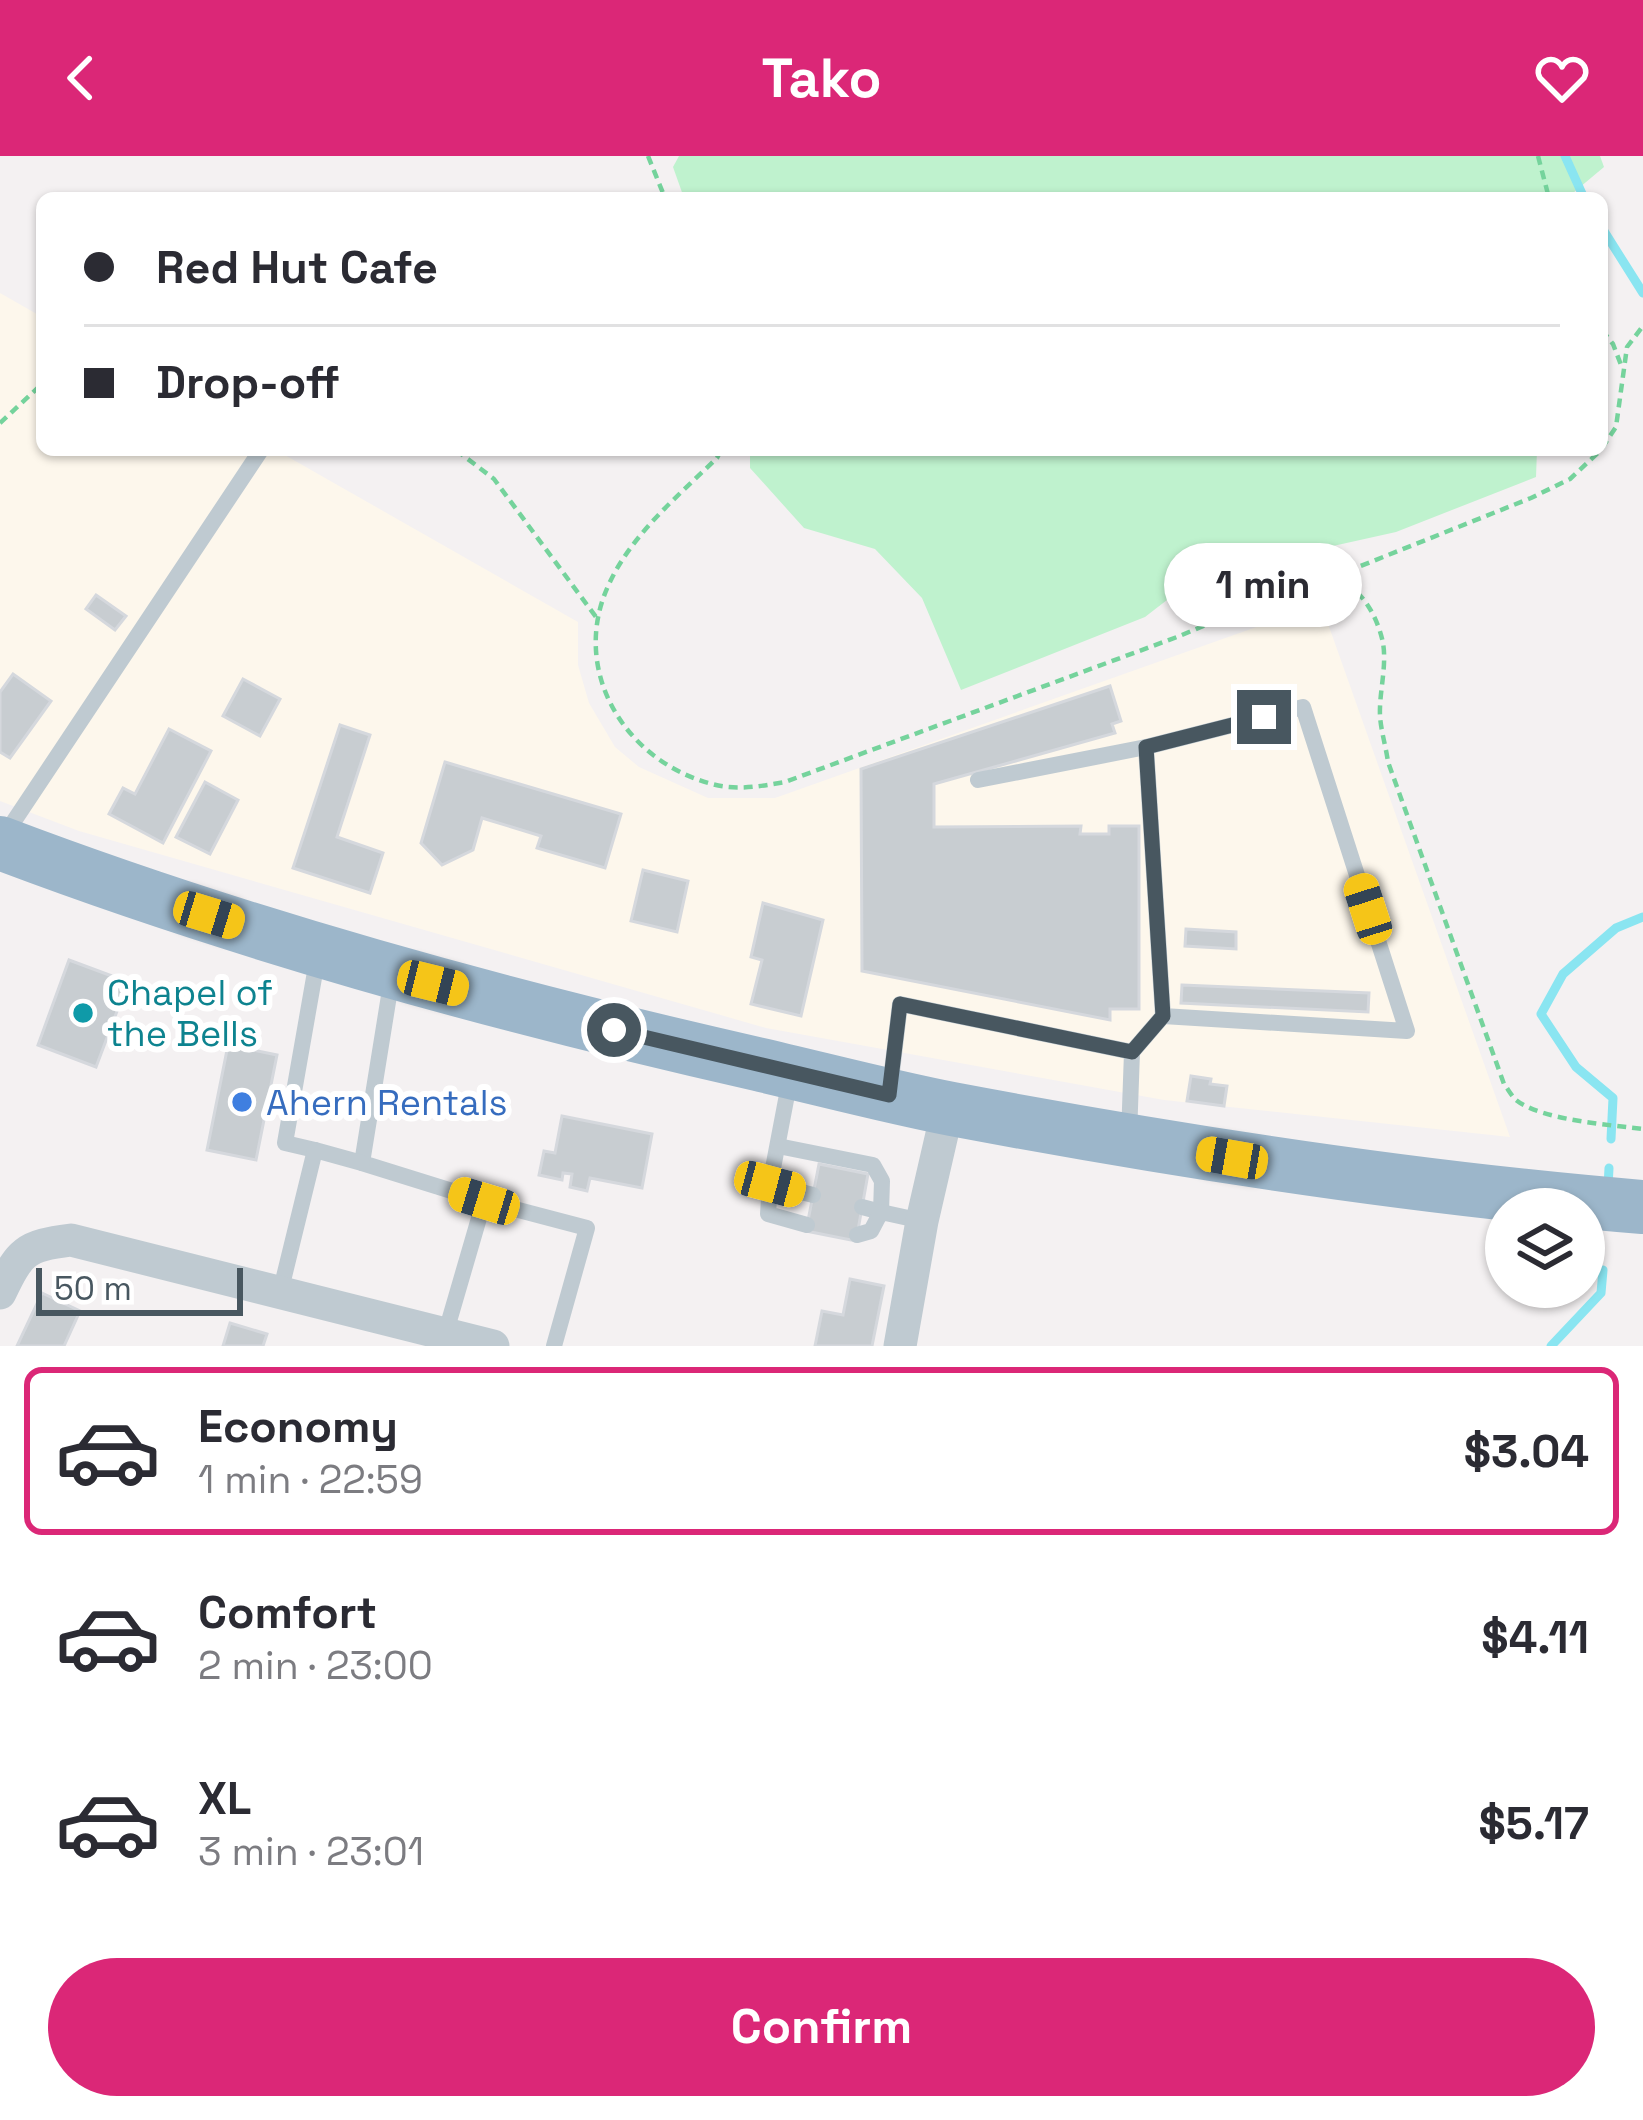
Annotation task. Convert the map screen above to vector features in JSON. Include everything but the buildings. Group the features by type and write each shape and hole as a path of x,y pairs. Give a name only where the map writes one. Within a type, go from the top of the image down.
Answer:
{"highway":[{"path":"0,843 106,882 393,970 636,1036 889,1095 1128,1140 1336,1172 1643,1207"}],"street":[{"path":"901,1346 922,1221 949,1108"},
{"path":"0,1293 13,1266 36,1245 71,1240 280,1292 443,1340 493,1346"}],"lane":[{"path":"0,843 257,456"},
{"path":"979,780 1146,747 1303,706 1407,1031 1163,1016"},
{"path":"1128,1140 1132,1052 1163,1016 1146,747"},
{"path":"320,949 285,1143 587,1228 554,1346"},
{"path":"362,1163 393,970"},
{"path":"889,1095 900,1004 1132,1052"},
{"path":"791,1072 768,1214 807,1225"},
{"path":"778,1146 873,1165 882,1181 881,1212 871,1231 856,1235"},
{"path":"280,1292 315,1150"},
{"path":"770,1184 813,1195"},
{"path":"443,1340 484,1201"},
{"path":"862,1207 922,1221"}],"path":[{"path":"649,156 662,192"},
{"path":"1538,156 1547,192"},
{"path":"1608,439 1616,427 1627,347 1643,326"},
{"path":"1608,338 1624,370"},
{"path":"0,423 36,390"},
{"path":"464,456 494,478 596,617"},
{"path":"1333,577 1531,498 1570,479 1594,456"},
{"path":"1574,1119 1643,1129"}],"shaded area":[{"path":"0,293 36,314 36,456 287,456 578,622 578,665 589,703 615,747 639,767 708,798 775,798 1321,604 1510,1137 1164,1100 766,1028 79,831 0,801"}],"green space":[{"path":"679,156 1600,156 1604,167 1574,192 682,192 673,167"},
{"path":"750,456 1537,456 1536,477 1396,532 1198,576 1145,617 961,690 922,598 875,549 804,528 750,468"}],"waterway":[{"path":"1565,156 1581,192"},
{"path":"1608,238 1643,293"},
{"path":"1611,1139 1613,1098 1576,1067 1541,1014 1563,974 1616,928 1643,917"},
{"path":"1608,1187 1609,1168"},
{"path":"1551,1346 1587,1308"}],"place":[{"name":"Chapel of the Bells","path":"83,1013"},
{"name":"Ahern Rentals","path":"242,1102"}],"route":[{"path":"614,1030 889,1095 900,1004 1132,1052 1163,1016 1146,747 1264,717"}]}
